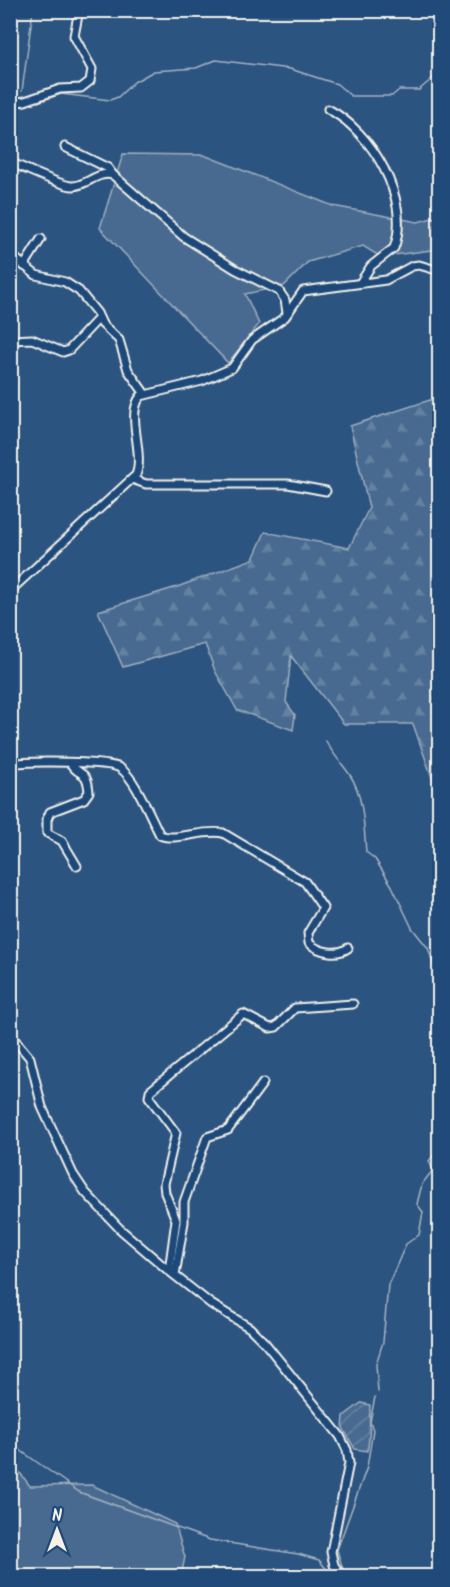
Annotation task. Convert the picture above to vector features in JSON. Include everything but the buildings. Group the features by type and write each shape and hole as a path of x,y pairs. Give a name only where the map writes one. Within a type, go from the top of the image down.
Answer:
{"street":[{"path":"10,103 26,102 60,89 81,88 90,81 92,69 74,36 79,10"},
{"path":"328,109 343,116 378,155 395,203 398,231 394,248 371,266 360,283"},
{"path":"65,147 108,168 113,175 184,237 235,269 279,291 285,300 287,313"},
{"path":"10,162 66,185 76,185 100,175 113,175"},
{"path":"24,266 41,239"},
{"path":"10,254 36,275 72,285 102,324 118,340 128,370 145,394"},
{"path":"12,587 132,479 138,469 136,405 145,394 195,383 232,368 252,340 287,313 303,291 335,284 386,279 412,266 419,265 440,271"},
{"path":"10,340 39,341 63,352 69,350 99,318"},
{"path":"132,479 146,484 288,483 326,492"},
{"path":"10,764 34,760 71,764 111,764 121,768 134,785 160,835 169,838 210,830 224,833 305,882 323,908 308,933 309,943 330,952 343,951 348,948"},
{"path":"71,764 73,768 84,773 89,792 84,799 50,812 47,833 62,841 77,866"},
{"path":"172,1273 176,1220 165,1193 164,1184 176,1133 149,1097 150,1091 243,1014 270,1028 276,1027 295,1008 353,1004"},
{"path":"10,1034 30,1058 42,1107 73,1174 85,1192 120,1229 172,1273 211,1304 250,1328 340,1436 347,1450 349,1463 331,1552 334,1565 341,1576"},
{"path":"172,1273 184,1222 184,1202 207,1137 228,1130 263,1083"}],"green space":[{"path":"123,154 204,155 333,206 418,222 439,216 439,249 394,255 384,259 363,246 308,262 284,286 245,294 259,324 228,363 100,228"},
{"path":"433,399 440,401 439,797 413,724 344,724 291,656 286,702 295,715 293,730 237,710 215,671 205,644 123,667 98,611 177,587 253,559 265,532 349,548 369,508 350,426"},
{"path":"361,1403 370,1405 367,1451 355,1449 343,1428 344,1416"},
{"path":"11,1461 30,1486 92,1485 175,1524 185,1557 181,1576 11,1576"}],"waterway":[{"path":"22,91 33,10"},
{"path":"38,102 61,94 110,100 118,97 134,82 154,71 196,68 216,60 290,69 337,84 351,96 392,96 399,90 419,90 440,72"},
{"path":"10,107 23,105"},
{"path":"326,741 355,783 362,813 366,852 375,859 392,886 412,928 428,948 440,984"},
{"path":"378,1392 376,1364 383,1342 388,1285 406,1244 419,1235 423,1212 417,1204 422,1184 433,1170 429,1161 440,1147"},
{"path":"345,1576 337,1550 367,1467 373,1430 370,1422 375,1397"},
{"path":"10,1443 79,1492 210,1540 298,1554 319,1560 332,1576"}]}
